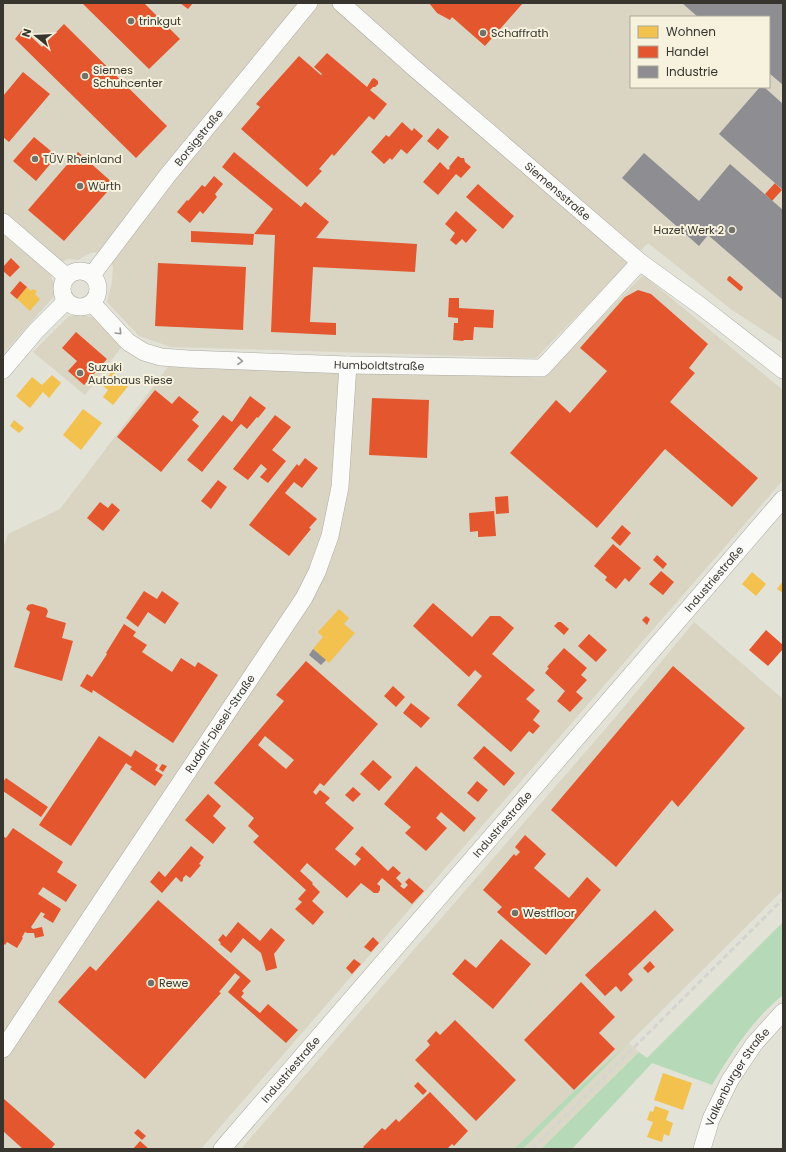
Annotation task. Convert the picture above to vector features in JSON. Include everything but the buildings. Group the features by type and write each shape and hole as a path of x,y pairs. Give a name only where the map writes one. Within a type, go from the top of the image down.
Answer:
{"street":[{"name":"Borsigstraße","path":"92,275 167,176 310,3"},
{"name":"Siemensstraße","path":"341,3 428,80 640,262 702,307 783,370"},
{"path":"3,222 67,277"},
{"name":"Humboldtstraße","path":"92,304 128,342 144,352 161,357 348,365 542,368 640,262"},
{"path":"82,271 92,275 98,284 98,295 92,304 81,308 66,301 62,289 63,282 67,277 71,274 82,271"},
{"path":"3,370 36,331 66,301"},
{"name":"Rudolf-Diesel-Straße","path":"3,1049 304,598 317,572 330,536 340,487 348,365"},
{"name":"Industriestraße","path":"222,1149 783,499"},
{"name":"Valkenburger Straße","path":"702,1149 711,1120 730,1080 754,1044 783,1012"}],"shaded area":[{"path":"3,3 783,3 783,343 732,310 648,243 536,358 171,347 139,336 107,302 112,282 113,266 95,252 78,260 68,259 62,262 51,277 54,283 55,295 3,354"},
{"path":"643,275 783,390 783,480 201,1149 3,1149 3,548 8,534 60,509 168,367 545,375"},
{"name":"Suzuki Autohaus Riese","path":"81,315 93,317 124,344 85,395 33,352 69,316"},
{"path":"694,622 783,699 783,890 629,1043 571,1094 514,1149 241,1149 614,719"},
{"path":"629,1043 639,1052 541,1149 523,1149"}],"green space":[{"path":"783,922 783,995 772,1004 743,1037 712,1085 652,1063 572,1149 541,1149 639,1052 647,1058"},
{"path":"629,1043 523,1149 514,1149 571,1094"}],"railway":[{"path":"532,1149 783,899"}],"place":[{"name":"trinkgut","path":"131,21"},
{"name":"Schaffrath","path":"483,33"},
{"name":"Siemes Schuhcenter","path":"85,76"},
{"name":"TÜV Rheinland","path":"35,159"},
{"name":"Würth","path":"80,186"},
{"name":"Hazet Werk 2","path":"732,230"},
{"name":"Suzuki Autohaus Riese","path":"80,373"},
{"name":"Westfloor","path":"515,913"},
{"name":"Rewe","path":"151,983"}]}
